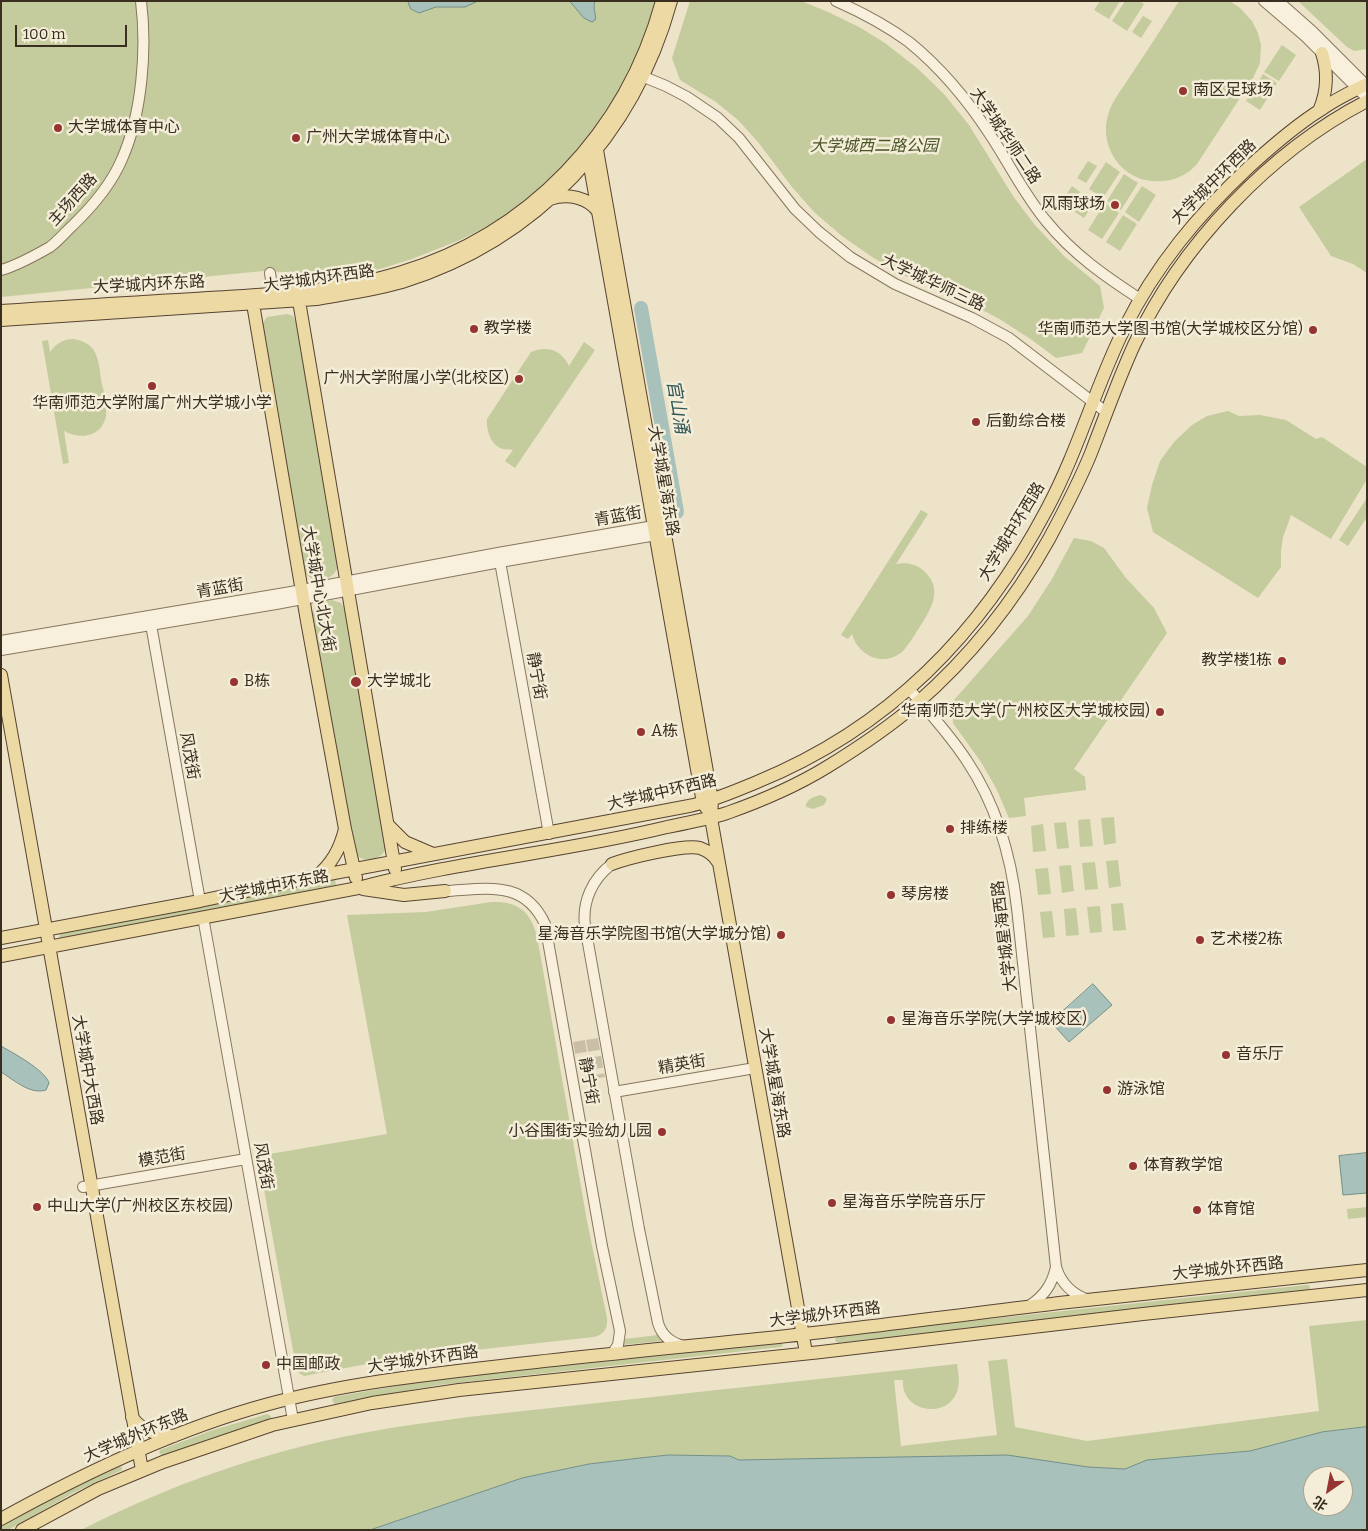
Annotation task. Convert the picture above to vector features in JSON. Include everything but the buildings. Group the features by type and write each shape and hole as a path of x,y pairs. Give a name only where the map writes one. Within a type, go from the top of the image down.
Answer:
{"main road":[{"name":"大学城内环西路","path":"252,300 333,297 385,286 437,269 466,256 516,227 550,199 591,153 635,73 653,31 662,1"},
{"name":"大学城内环西路","path":"298,297 391,276 414,268 463,248 494,230 530,205 608,137 644,77 661,34 671,1"},
{"path":"1319,111 1326,78 1322,53"},
{"name":"大学城中环西路","path":"549,834 708,801 780,772 823,750 868,722 910,689 947,652 971,624 1002,583 1034,534 1062,479 1118,343 1140,299 1172,251 1210,205 1273,146 1319,111 1364,86"},
{"name":"大学城中环西路","path":"552,851 632,836 711,818 759,800 814,774 869,740 919,701 959,662 978,640 1015,592 1047,542 1080,477 1132,349 1153,308 1175,272 1204,236 1244,192 1325,125 1367,100"},
{"name":"大学城星海东路","path":"591,153 599,213 708,801 806,1353"},
{"name":"大学城星海东路","path":"591,153 658,530"},
{"path":"550,199 566,196 580,199 592,205 599,213"},
{"name":"大学城中心北大街","path":"298,297 397,878"},
{"name":"大学城中心北大街","path":"252,300 345,829 358,888"},
{"name":"大学城内环东路","path":"1,311 252,300"},
{"name":"大学城内环东路","path":"1,320 252,300"},
{"path":"947,652 959,662"},
{"name":"大学城中大西路","path":"1,675 42,931 138,1472"},
{"name":"大学城中大西路","path":"1,725 42,931"},
{"path":"389,826 405,842 418,849 436,854"},
{"path":"313,878 336,855 345,829"},
{"name":"大学城中环东路","path":"1,938 549,834"},
{"path":"612,864 688,847 706,851 718,862"},
{"name":"大学城中环东路","path":"1,956 358,888 397,878 552,851"},
{"path":"358,888 404,894 445,891"},
{"name":"大学城中大西路","path":"87,1186 132,1416 134,1453"},
{"name":"大学城外环西路","path":"289,1399 324,1391 403,1378 1367,1270"},
{"path":"293,1420 372,1403 459,1390 1367,1290"},
{"path":"832,1330 831,1341 835,1350"},
{"path":"324,1391 324,1401 329,1412"},
{"name":"大学城外环东路","path":"1,1519 64,1485 174,1436 289,1399"},
{"path":"132,1416 146,1430 156,1434 174,1436"},
{"name":"大学城外环东路","path":"22,1530 98,1489 138,1472 231,1438 293,1420"}],"street":[{"name":"主场西路","path":"1,270 50,246 104,192 122,160 135,119 142,72 143,21 141,1"},
{"name":"大学城华师二路","path":"836,1 902,38 934,66 974,111 1026,194 1052,228 1088,264 1140,299"},
{"path":"1264,1 1322,53 1364,86"},
{"path":"1278,1 1312,31 1364,86 1367,100"},
{"name":"大学城华师三路","path":"644,77 687,97 718,118 739,138 782,194 806,220 850,257 895,284 972,318 1002,334 1026,350 1106,412"},
{"path":"270,273 274,298"},
{"name":"青蓝街","path":"1,641 150,620 658,530"},
{"name":"静宁街","path":"499,558 549,834"},
{"name":"青蓝街","path":"1,650 150,620"},
{"name":"风茂街","path":"150,620 200,901"},
{"name":"大学城星海西路","path":"910,689 957,748 979,781 996,816 1010,862 1018,908 1056,1267 1054,1278 1049,1288 1028,1307"},
{"name":"静宁街","path":"612,864 592,887 586,901 584,914 586,932 638,1229 660,1328 664,1336 669,1340 685,1346"},
{"name":"静宁街","path":"445,891 492,888 507,890 515,892 530,902 541,915 602,1246 620,1331 618,1345 612,1354"},
{"name":"风茂街","path":"203,917 293,1420"},
{"name":"精英街","path":"614,1092 755,1068"},
{"name":"模范街","path":"87,1186 246,1158"},
{"name":"大学城星海西路","path":"1056,1267 1065,1284 1081,1296 1091,1300"}],"green space":[{"name":"广州大学城体育中心","path":"1,1 656,1 647,38 602,124 556,181 510,215 460,240 412,259 380,269 345,275 263,271 1,297"},
{"name":"大学城西二路公园","path":"690,1 801,1 859,27 885,43 917,68 944,94 969,125 1013,196 1034,224 1064,256 1100,286 1104,308 1082,353 1056,358 1001,320 977,307 901,274 872,257 842,236 814,212 738,120 716,102 680,80 672,58"},
{"path":"1100,1 1120,1 1109,19 1094,10"},
{"path":"1125,1 1140,1 1144,4 1127,31 1112,21"},
{"path":"1179,1 1231,2 1240,8 1252,21 1258,33 1261,45 1260,63 1253,78 1197,164 1180,177 1174,179 1167,181 1145,180 1126,171 1118,163 1109,146 1106,136 1106,125 1115,99"},
{"path":"1298,1 1367,1 1367,49 1354,51 1347,47"},
{"path":"1143,16 1152,21 1141,38 1132,32"},
{"path":"1282,45 1296,55 1279,81 1264,72"},
{"path":"1263,74 1277,83 1260,110 1246,101"},
{"path":"1367,159 1367,273 1353,264 1331,256 1299,207"},
{"path":"1088,161 1097,166 1086,183 1077,178"},
{"path":"1106,162 1120,172 1103,198 1089,189"},
{"path":"1124,174 1138,183 1121,210 1107,201"},
{"path":"1072,186 1080,192 1069,208 1061,203"},
{"path":"1142,186 1156,195 1139,222 1125,212"},
{"path":"1086,195 1095,201 1084,218 1075,212"},
{"path":"1105,203 1119,213 1102,239 1088,230"},
{"path":"1123,215 1137,224 1120,251 1106,242"},
{"path":"287,314 293,316 296,323 338,564 333,574 319,580 309,577 305,573 262,324 267,317"},
{"path":"73,339 87,343 95,353 106,402 106,415 100,428 90,435 70,434 64,431 69,463 63,464 42,341 48,340 50,352 60,342"},
{"path":"584,342 595,350 515,468 505,461 513,450 502,449 494,443 488,431 487,419 531,352 543,349 553,350 562,356 569,366"},
{"path":"1228,411 1239,416 1260,415 1286,420 1316,439 1322,437 1367,467 1367,479 1331,539 1291,515 1283,537 1281,567 1258,598 1153,532 1147,508 1160,461 1174,442 1192,425 1207,416"},
{"path":"1367,498 1367,517 1348,546 1339,540"},
{"path":"921,510 928,514 896,564 912,564 919,567 931,579 934,593 931,608 903,651 888,659 873,657 866,654 860,648 852,634 848,639 841,635"},
{"path":"1074,538 1091,541 1104,548 1126,578 1154,608 1167,633 1074,769 1085,777 1086,790 1024,798 1026,816 1009,818 996,788 981,762 953,723 954,700 1028,616 1052,579"},
{"path":"332,600 341,603 345,609 386,849 380,856 367,860 355,854 312,616 316,606"},
{"path":"821,795 827,799 824,805 813,809 806,807 810,799"},
{"path":"1114,817 1116,843 1104,845 1101,818"},
{"path":"1090,819 1093,846 1080,847 1078,820"},
{"path":"1066,822 1069,848 1057,849 1054,823"},
{"path":"1043,824 1046,851 1033,852 1031,826"},
{"path":"1118,860 1121,886 1109,888 1106,861"},
{"path":"1095,862 1098,889 1085,890 1082,863"},
{"path":"1071,865 1074,891 1062,893 1059,866"},
{"path":"1048,868 1051,894 1038,895 1035,869"},
{"path":"335,879 336,885 249,904 60,939 59,937 61,933"},
{"path":"491,902 509,903 522,909 531,920 537,936 587,1221 607,1318 606,1328 603,1333 594,1337 393,1359 304,1376 299,1373 296,1367 258,1156 387,1134 347,915 426,912"},
{"path":"1123,903 1126,930 1113,931 1111,904"},
{"path":"1100,906 1102,932 1090,933 1087,907"},
{"path":"1076,908 1079,935 1066,936 1064,909"},
{"path":"1052,911 1055,937 1043,938 1040,912"},
{"path":"1367,1207 1367,1217 1348,1219 1347,1209"},
{"path":"1309,1285 1310,1291 1307,1292 838,1343 835,1341 838,1335"},
{"path":"1367,1320 1367,1427 1322,1432 1250,1451 1147,1460 1125,1469 850,1459 738,1460 730,1456 668,1455 589,1464 522,1478 370,1530 81,1530 148,1498 218,1471 326,1440 468,1417 957,1364 959,1385 954,1398 946,1405 937,1409 917,1406 909,1400 904,1391 903,1380 894,1380 901,1446 997,1435 988,1361 1007,1359 1015,1427 1087,1441 1319,1411 1309,1326"},
{"path":"658,1335 662,1341 622,1345 624,1339"},
{"path":"782,1343 783,1346 781,1347 439,1385 335,1404 332,1400 334,1397 435,1379"},
{"path":"267,1414 271,1416 271,1419 163,1456 159,1453 160,1450 210,1431"},
{"path":"119,1466 122,1467 122,1470 75,1492 8,1530 1,1530 1,1526 67,1490"}],"water":[{"path":"408,1 478,1 465,7 436,7 419,13 411,9"},
{"path":"570,1 595,1 595,20 592,22 584,18"},
{"path":"1093,984 1112,1005 1069,1042 1051,1022"},
{"path":"1,1046 42,1073 49,1083 46,1090 28,1089 1,1072"},
{"path":"1367,1153 1367,1193 1343,1195 1339,1156"},
{"path":"1367,1427 1367,1530 370,1530 522,1478 589,1464 668,1455 730,1456 739,1460 1007,1455 1088,1467 1125,1469 1147,1460 1250,1451 1322,1432"}],"waterway":[{"name":"官山涌","path":"641,308 677,512"}],"tunnel":[{"path":"592,1039 599,1078"},
{"path":"579,1041 586,1081"}],"place":[{"name":"南区足球场","path":"1183,91"},
{"name":"大学城体育中心","path":"58,128"},
{"name":"广州大学城体育中心","path":"296,138"},
{"name":"风雨球场","path":"1115,205"},
{"name":"教学楼","path":"474,329"},
{"name":"华南师范大学图书馆(大学城校区分馆)","path":"1313,330"},
{"name":"广州大学附属小学(北校区)","path":"519,379"},
{"name":"华南师范大学附属广州大学城小学","path":"152,386"},
{"name":"后勤综合楼","path":"976,422"},
{"name":"教学楼1栋","path":"1282,661"},
{"name":"B栋","path":"234,682"},
{"name":"大学城北","path":"356,682"},
{"name":"华南师范大学(广州校区大学城校园)","path":"1160,712"},
{"name":"A栋","path":"641,732"},
{"name":"排练楼","path":"950,829"},
{"name":"琴房楼","path":"891,895"},
{"name":"星海音乐学院图书馆(大学城分馆)","path":"781,935"},
{"name":"艺术楼2栋","path":"1200,940"},
{"name":"星海音乐学院(大学城校区)","path":"891,1020"},
{"name":"音乐厅","path":"1226,1055"},
{"name":"游泳馆","path":"1107,1090"},
{"name":"小谷围街实验幼儿园","path":"662,1132"},
{"name":"体育教学馆","path":"1133,1166"},
{"name":"星海音乐学院音乐厅","path":"832,1203"},
{"name":"中山大学(广州校区东校园)","path":"37,1207"},
{"name":"体育馆","path":"1197,1210"},
{"name":"中国邮政","path":"266,1365"}]}
